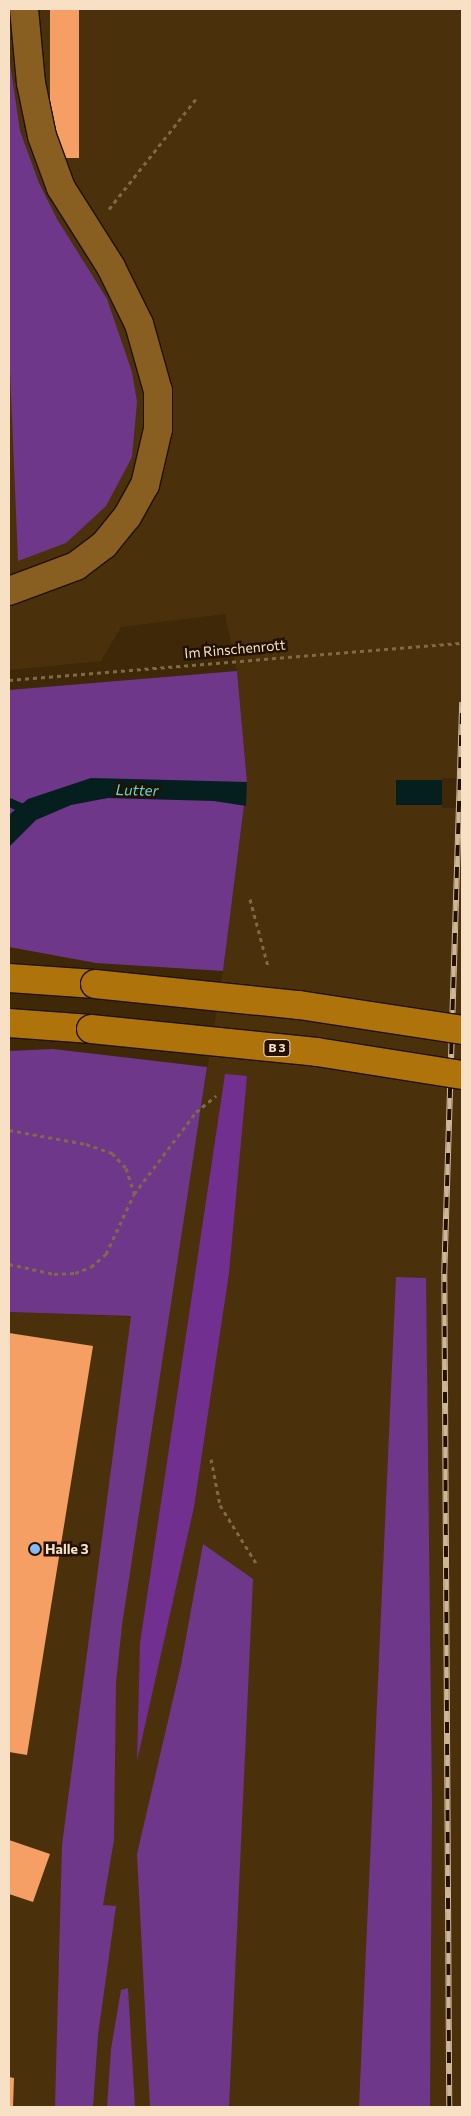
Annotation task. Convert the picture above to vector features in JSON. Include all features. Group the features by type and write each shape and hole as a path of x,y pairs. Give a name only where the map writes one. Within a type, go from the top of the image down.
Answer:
{"highway":[{"path":"9,978 95,984 291,1004 462,1030"},
{"name":"B 3","path":"9,1023 91,1029 299,1050 462,1075"}],"street":[{"path":"9,591 76,566 104,545 127,517 145,485 158,429 158,391 139,324 111,267 62,188 45,145 32,91 24,9"}],"path":[{"path":"104,216 196,99"},
{"name":"Im Rinschenrott","path":"9,680 462,642"},
{"path":"250,899 268,966"},
{"path":"9,1264 54,1274 75,1273 91,1267 106,1254 134,1194 196,1112 216,1096"},
{"path":"9,1130 86,1144 112,1153 126,1168 134,1194"},
{"path":"211,1459 220,1505 256,1563"}],"shaded area":[{"path":"9,9 462,9 462,2107 9,2107 9,1312 167,1318 223,971 247,782 237,671 225,614 121,627 101,661 9,670"},
{"path":"9,56 20,131 39,183 57,219 107,299 132,372 137,402 132,457 106,506 66,543 18,561 9,346"},
{"path":"237,671 247,782 223,971 96,963 9,947 9,690"},
{"path":"53,1049 207,1067 122,1625 116,1682 114,1840 103,1905 116,1906 98,2035 93,2107 55,2107 62,1845 131,1316 9,1312 9,1051"},
{"path":"225,1074 247,1076 229,1273 194,1507 137,1761 140,1643"},
{"path":"396,1277 426,1278 432,1802 430,2107 359,2107"},
{"path":"203,1544 253,1579 229,2107 150,2107 137,1854 181,1665"},
{"path":"128,1988 135,2107 107,2107 111,2049 121,1990"}],"water":[{"name":"Lutter","path":"91,778 247,782 246,806 214,801 108,798 71,805 36,820 9,847 9,815 28,799"},
{"path":"396,780 462,780 462,805 396,805"}],"pier":[{"path":"442,778 462,778 462,808 442,808"}],"building":[{"path":"50,9 79,9 79,158 50,158"},
{"name":"Halle 3","path":"9,1333 93,1346 27,1755 9,1752"},
{"path":"9,1840 50,1854 33,1902 9,1894"},
{"path":"9,2077 14,2078 13,2107 9,2107"}],"waterway":[{"path":"9,802 27,810"}],"railway":[{"path":"449,2107 444,1274 462,702"}],"place":[{"name":"Halle 3","path":"35,1549"}]}
